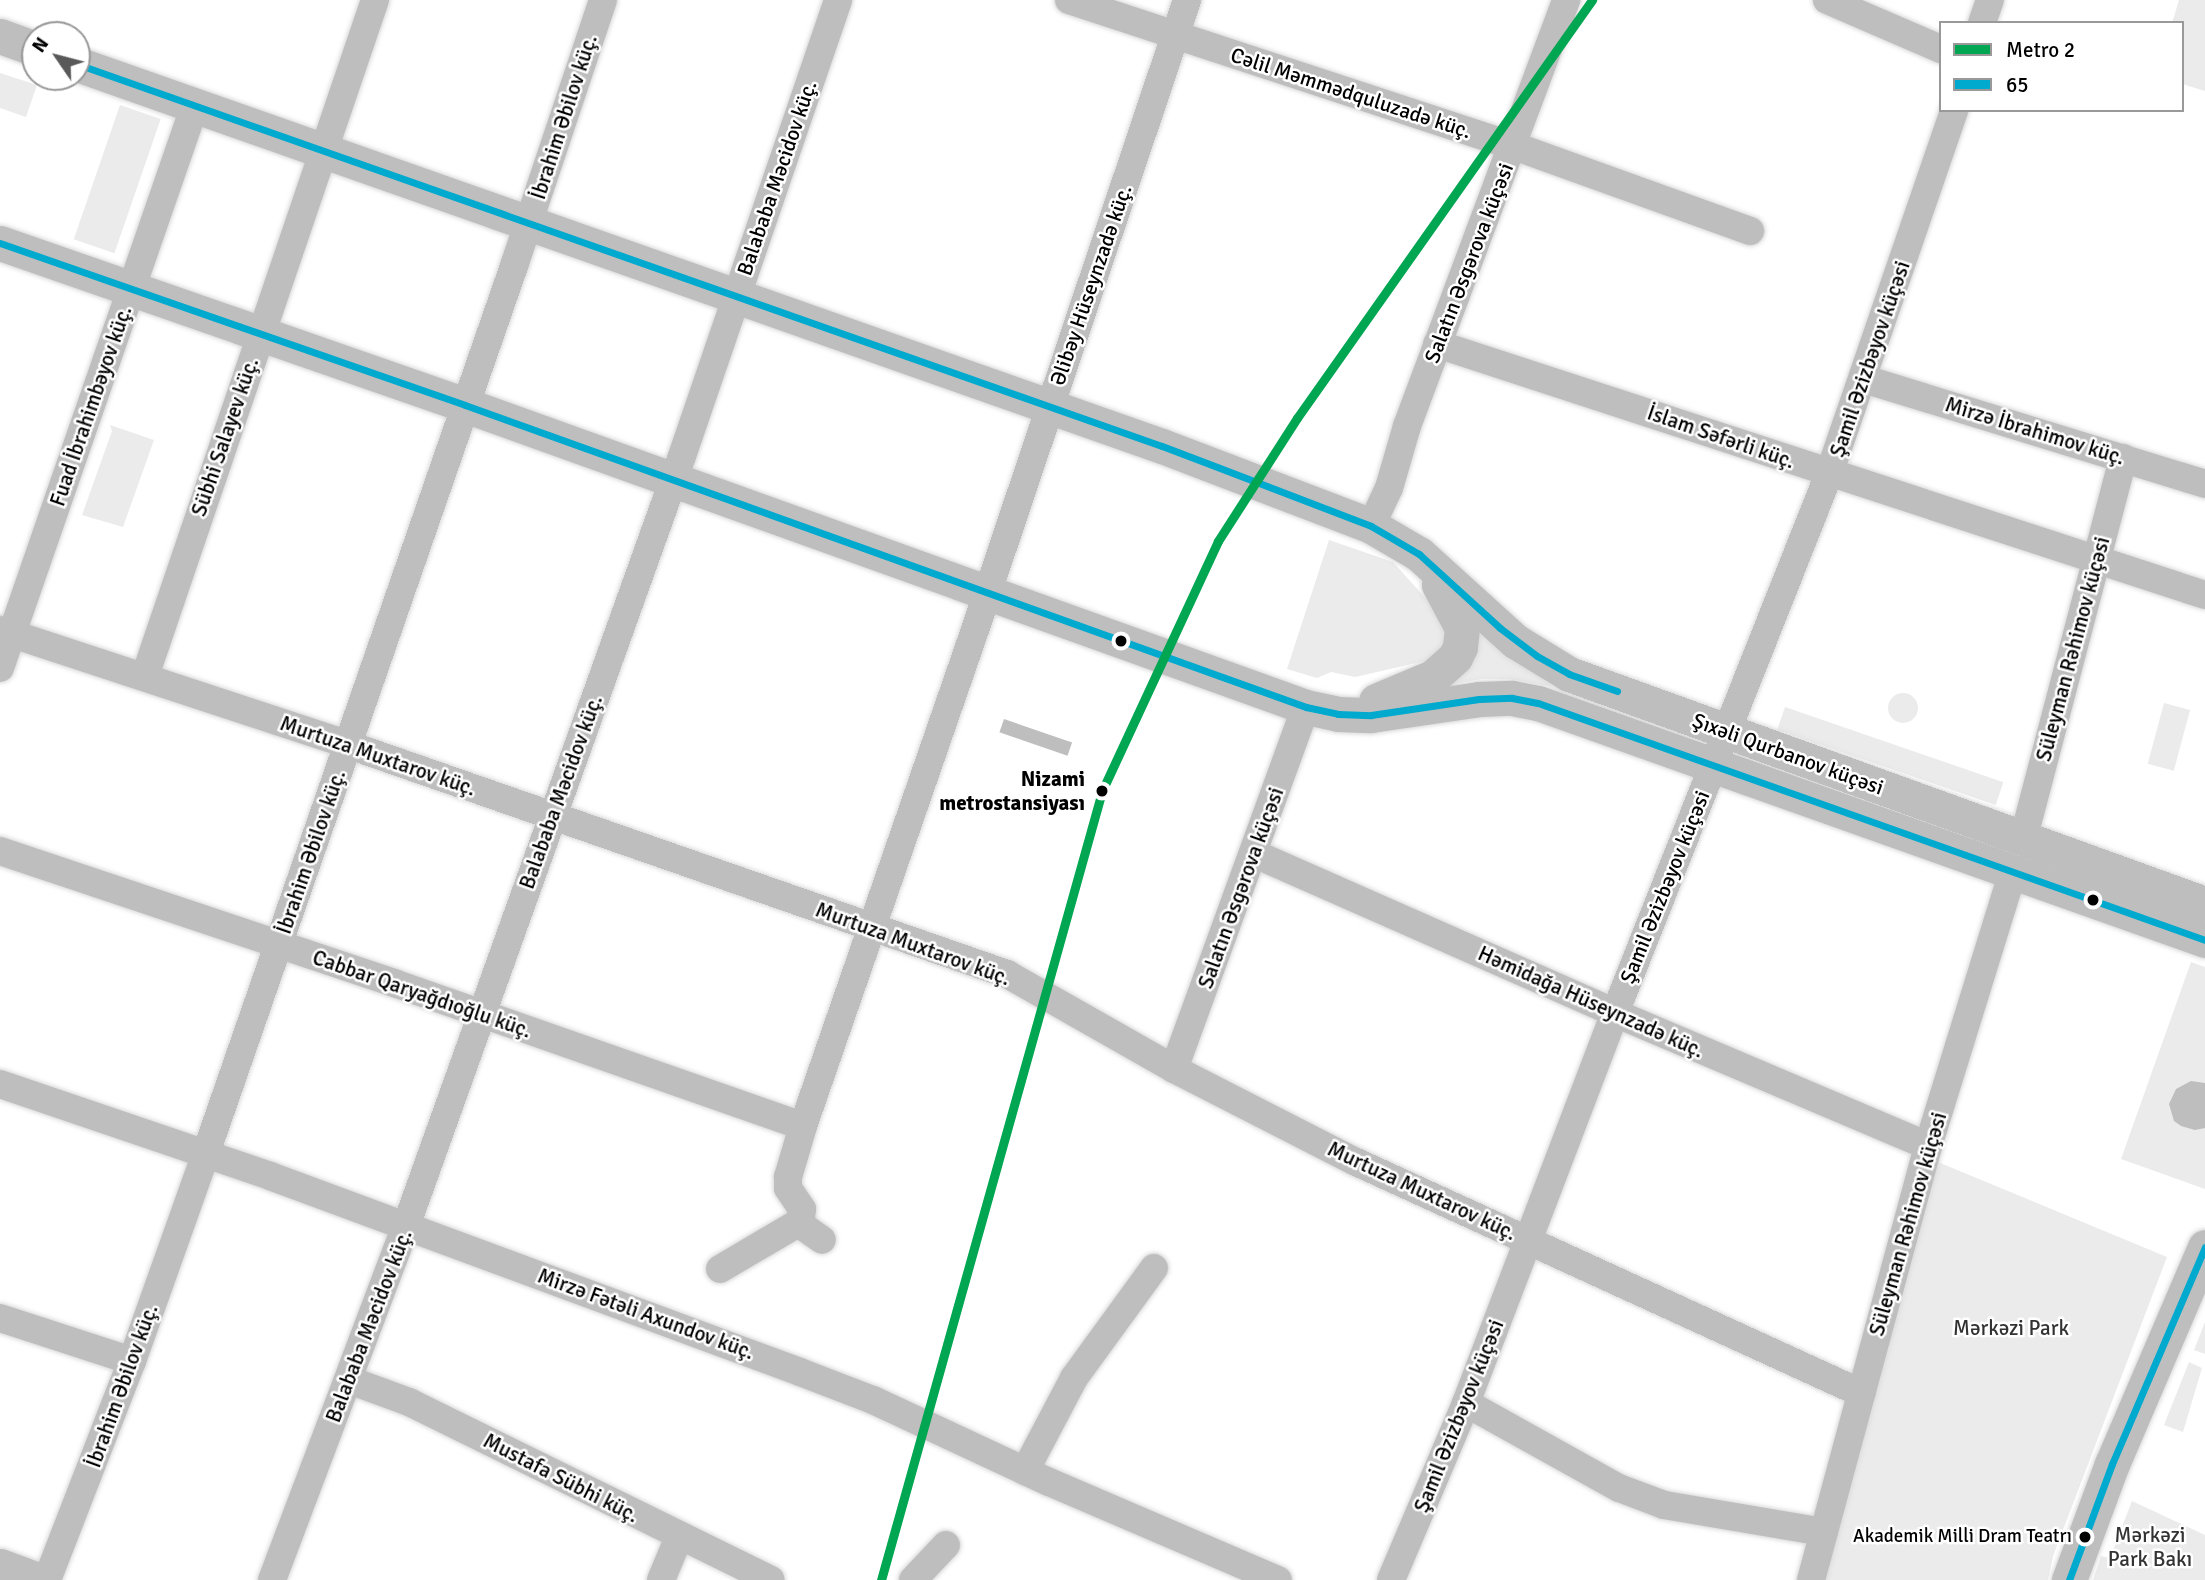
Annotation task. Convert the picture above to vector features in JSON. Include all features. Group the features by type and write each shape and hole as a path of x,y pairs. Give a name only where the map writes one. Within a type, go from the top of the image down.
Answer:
{"main road":[{"path":"0,36 21,44"},
{"path":"0,243 260,332 987,594 1322,711 1433,677 1455,657 1460,647 1462,628 1451,603 1405,545 1371,526 1049,406 91,69"},
{"name":"Şıxəli Qurbanov küçəsi","path":"1405,545 1450,580 1500,628 1544,661 1569,674 1727,731 2205,940"},
{"name":"Şıxəli Qurbanov küçəsi","path":"1322,711 1398,712 1479,699 1513,698 1570,712 1714,764 2018,856 2205,904"},
{"path":"2069,1580 2112,1464 2205,1247"},
{"path":"0,1566 38,1580"}],"street":[{"name":"Sübhi Salayev küç.","path":"145,676 375,0"},
{"name":"İbrahim Əbilov küç.","path":"47,1580 132,1361 206,1153 529,223 603,0"},
{"name":"Balababa Məcidov küç.","path":"272,1580 406,1226 673,480 838,0"},
{"name":"Cəlil Məmmədquluzadə küç.","path":"1069,0 1514,146 1750,231"},
{"name":"Əlibəy Hüseynzadə küç.","path":"798,1223 802,1209 788,1188 788,1177 803,1126 987,594 1187,0"},
{"name":"Salatın Əsgərova küçəsi","path":"1371,526 1389,488 1407,426 1514,146 1566,0"},
{"path":"1827,0 1939,49"},
{"path":"1983,21 1990,0"},
{"name":"Fuad İbrahimbəyov küç.","path":"0,668 6,632 132,288 195,105"},
{"name":"Şamil Əzizbəyov küçəsi","path":"1391,1580 1466,1404 1530,1242 1615,1013 1829,474 1864,379 1953,112"},
{"name":"İslam Səfərli küç.","path":"1437,344 2205,595"},
{"name":"Mirzə İbrahimov küç.","path":"1864,379 2205,484"},
{"name":"Süleyman Rəhimov küçəsi","path":"1811,1580 1928,1146 2018,856 2123,458"},
{"name":"Murtuza Muxtarov küç.","path":"6,632 349,745 1007,974 1174,1069 1354,1161 1861,1393"},
{"name":"Salatın Əsgərova küçəsi","path":"1174,1069 1255,854 1322,711"},
{"name":"Cabbar Qaryağdıoğlu küç.","path":"0,851 482,1013 803,1126"},
{"name":"Həmidağa Hüseynzadə küç.","path":"1255,854 1615,1013 1928,1146"},
{"name":"Mirzə Fətəli Axundov küç.","path":"0,1084 206,1153 860,1396 1025,1471 1278,1580"},
{"path":"720,1269 798,1223 822,1240"},
{"path":"1025,1471 1074,1378 1154,1268"},
{"path":"0,1318 132,1361"},
{"name":"Mustafa Sübhi küç.","path":"349,1380 409,1402 678,1537 772,1580"},
{"path":"1466,1404 1619,1488 1664,1505 1824,1532"},
{"path":"661,1580 678,1537"},
{"path":"913,1580 946,1545"}],"green space":[{"path":"2179,0 2205,0 2205,91 2184,85 2184,21 2173,21"},
{"path":"0,73 21,80 21,91 35,91 26,117 0,108"},
{"path":"120,105 161,119 114,253 74,239"},
{"path":"110,425 154,440 123,527 82,515 112,431"},
{"path":"1329,540 1393,562 1446,621 1450,631 1434,659 1355,677 1331,672 1317,678 1287,669"},
{"path":"1470,614 1497,646 1554,687 1510,679 1481,679 1435,687"},
{"path":"1903,693 1914,697 1918,708 1914,719 1903,723 1892,719 1888,708 1892,697"},
{"path":"2164,703 2190,710 2174,771 2148,764"},
{"path":"1785,707 2003,782 1996,805 1777,730"},
{"path":"2191,962 2205,967 2205,1189 2121,1159"},
{"name":"Mərkəzi Park","path":"1933,1160 2167,1257 2053,1556 2048,1580 1817,1580"},
{"path":"2205,1322 2205,1354 2194,1350"},
{"path":"2189,1362 2202,1368 2183,1432 2164,1425"},
{"name":"Mərkəzi Park Bakı","path":"2132,1501 2205,1535 2205,1580 2093,1580 2101,1556 2110,1558"}],"shaded area":[{"path":"1004,719 1072,742 1068,756 999,732"},
{"path":"2191,1081 2205,1083 2205,1128 2195,1130 2174,1121 2169,1104 2176,1089"}],"metro line":[{"name":"2","path":"881,1580 1102,791 1218,541 1297,418 1592,0"}],"transit line":[{"name":"65","path":"91,69 1162,446 1371,526 1419,554 1500,628 1537,656 1569,674 1617,691"},
{"name":"65","path":"0,243 465,405 1306,707 1338,714 1371,715 1479,699 1512,698 1538,703 2205,940"},
{"name":"65","path":"2069,1580 2112,1464 2205,1247"}],"place":[{"name":"Nizami metrostansiyası","path":"1102,791"},
{"name":"Akademik Milli Dram Teatrı","path":"2085,1537"}]}
